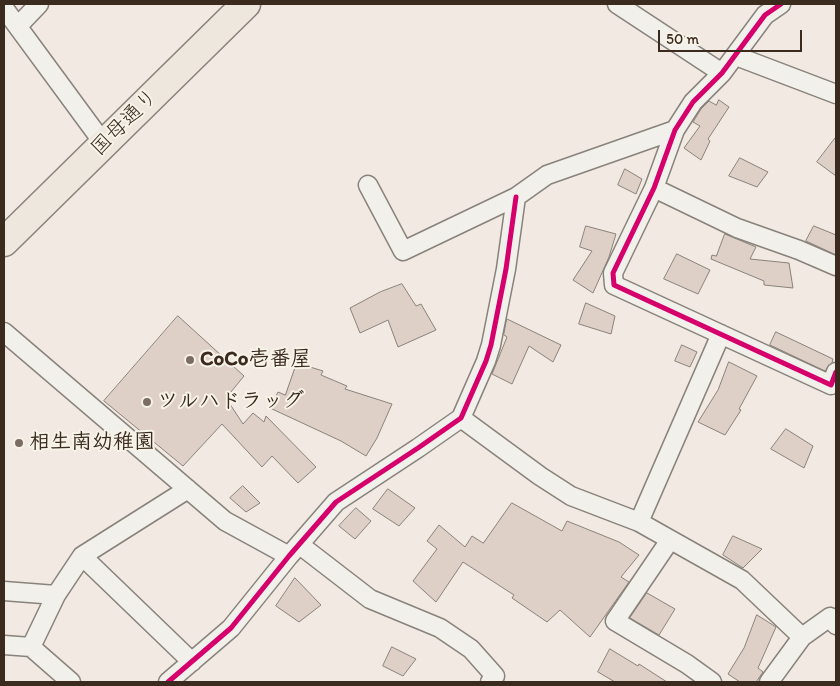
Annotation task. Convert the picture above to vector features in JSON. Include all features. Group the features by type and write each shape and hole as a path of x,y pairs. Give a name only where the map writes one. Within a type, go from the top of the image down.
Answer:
{"main road":[{"name":"国母通り","path":"4,242 246,4"}],"street":[{"path":"18,26 39,4"},
{"path":"617,4 722,73"},
{"path":"781,4 766,15 722,73 693,102 674,130 654,188 613,273 614,285 831,385 836,372"},
{"path":"4,8 104,144"},
{"path":"736,56 836,94"},
{"path":"368,185 403,250 516,197 547,175 674,130"},
{"path":"654,188 737,228 836,266"},
{"path":"168,682 231,628 336,502 461,418 491,345 506,269 516,197"},
{"path":"4,332 225,521 295,550 370,599 440,628 471,650 495,680"},
{"path":"639,522 721,334"},
{"path":"461,418 540,476 571,496 639,522 742,580 802,637"},
{"path":"31,647 56,595 82,556 188,489"},
{"path":"670,540 615,621 687,664 712,682"},
{"path":"82,556 192,662"},
{"path":"4,591 56,595"},
{"path":"769,682 802,637 834,617"},
{"path":"4,645 31,647 71,682"}],"building":[{"path":"719,100 729,107 708,139 710,141 701,160 684,148 700,126 693,122 701,109 709,101 716,105"},
{"path":"836,137 836,176 817,162"},
{"path":"740,158 768,172 757,187 729,176"},
{"path":"625,169 642,179 636,194 618,185"},
{"path":"586,226 616,234 609,257 593,293 573,280 592,251 580,247"},
{"path":"814,226 836,235 836,255 806,241"},
{"path":"725,234 756,247 750,259 789,263 793,288 764,285 764,281 711,259 712,255 716,256"},
{"path":"677,254 710,270 698,294 664,279"},
{"path":"402,284 416,306 421,304 436,330 398,347 388,320 360,333 350,308 380,292"},
{"path":"586,303 615,316 611,334 579,324"},
{"path":"178,316 244,376 226,398 243,424 253,413 264,422 266,416 316,467 298,483 272,456 262,467 222,424 183,466 104,401"},
{"path":"507,319 561,345 553,362 529,346 512,384 492,374 507,337 504,335"},
{"path":"776,332 833,359 832,363 825,371 770,345"},
{"path":"682,345 697,352 690,367 675,361"},
{"path":"729,362 757,376 739,409 741,410 725,435 698,422 718,390"},
{"path":"297,363 323,371 321,375 347,386 345,389 392,404 377,438 366,456 341,441 270,408 278,392 285,395"},
{"path":"786,429 813,446 804,468 771,449"},
{"path":"243,486 260,503 246,512 230,498"},
{"path":"388,489 415,508 399,526 373,509"},
{"path":"512,503 562,531 567,521 619,542 639,555 621,577 629,582 590,637 560,610 547,622 512,598 514,595 463,562 436,602 413,581 437,549 427,541 439,525 465,547 472,536 483,543"},
{"path":"356,508 371,521 355,539 339,526"},
{"path":"733,536 762,549 743,568 723,555"},
{"path":"295,578 321,605 299,622 276,606"},
{"path":"647,593 675,609 659,635 630,618"},
{"path":"757,615 776,627 758,668 763,672 756,682 740,682 728,674 744,648"},
{"path":"392,647 416,659 403,676 383,666"},
{"path":"610,649 638,666 639,664 667,682 615,682 598,672"}],"cycle path":[{"path":"781,4 765,15 722,73 693,102 675,130 654,188 613,273 614,285 831,385 836,372"},
{"path":"168,682 231,628 289,556 336,502 461,418 491,345 506,269 516,197"}],"place":[{"name":"CoCo壱番屋","path":"190,360"},
{"name":"ツルハドラッグ","path":"147,402"},
{"name":"相生南幼稚園","path":"19,443"}]}
